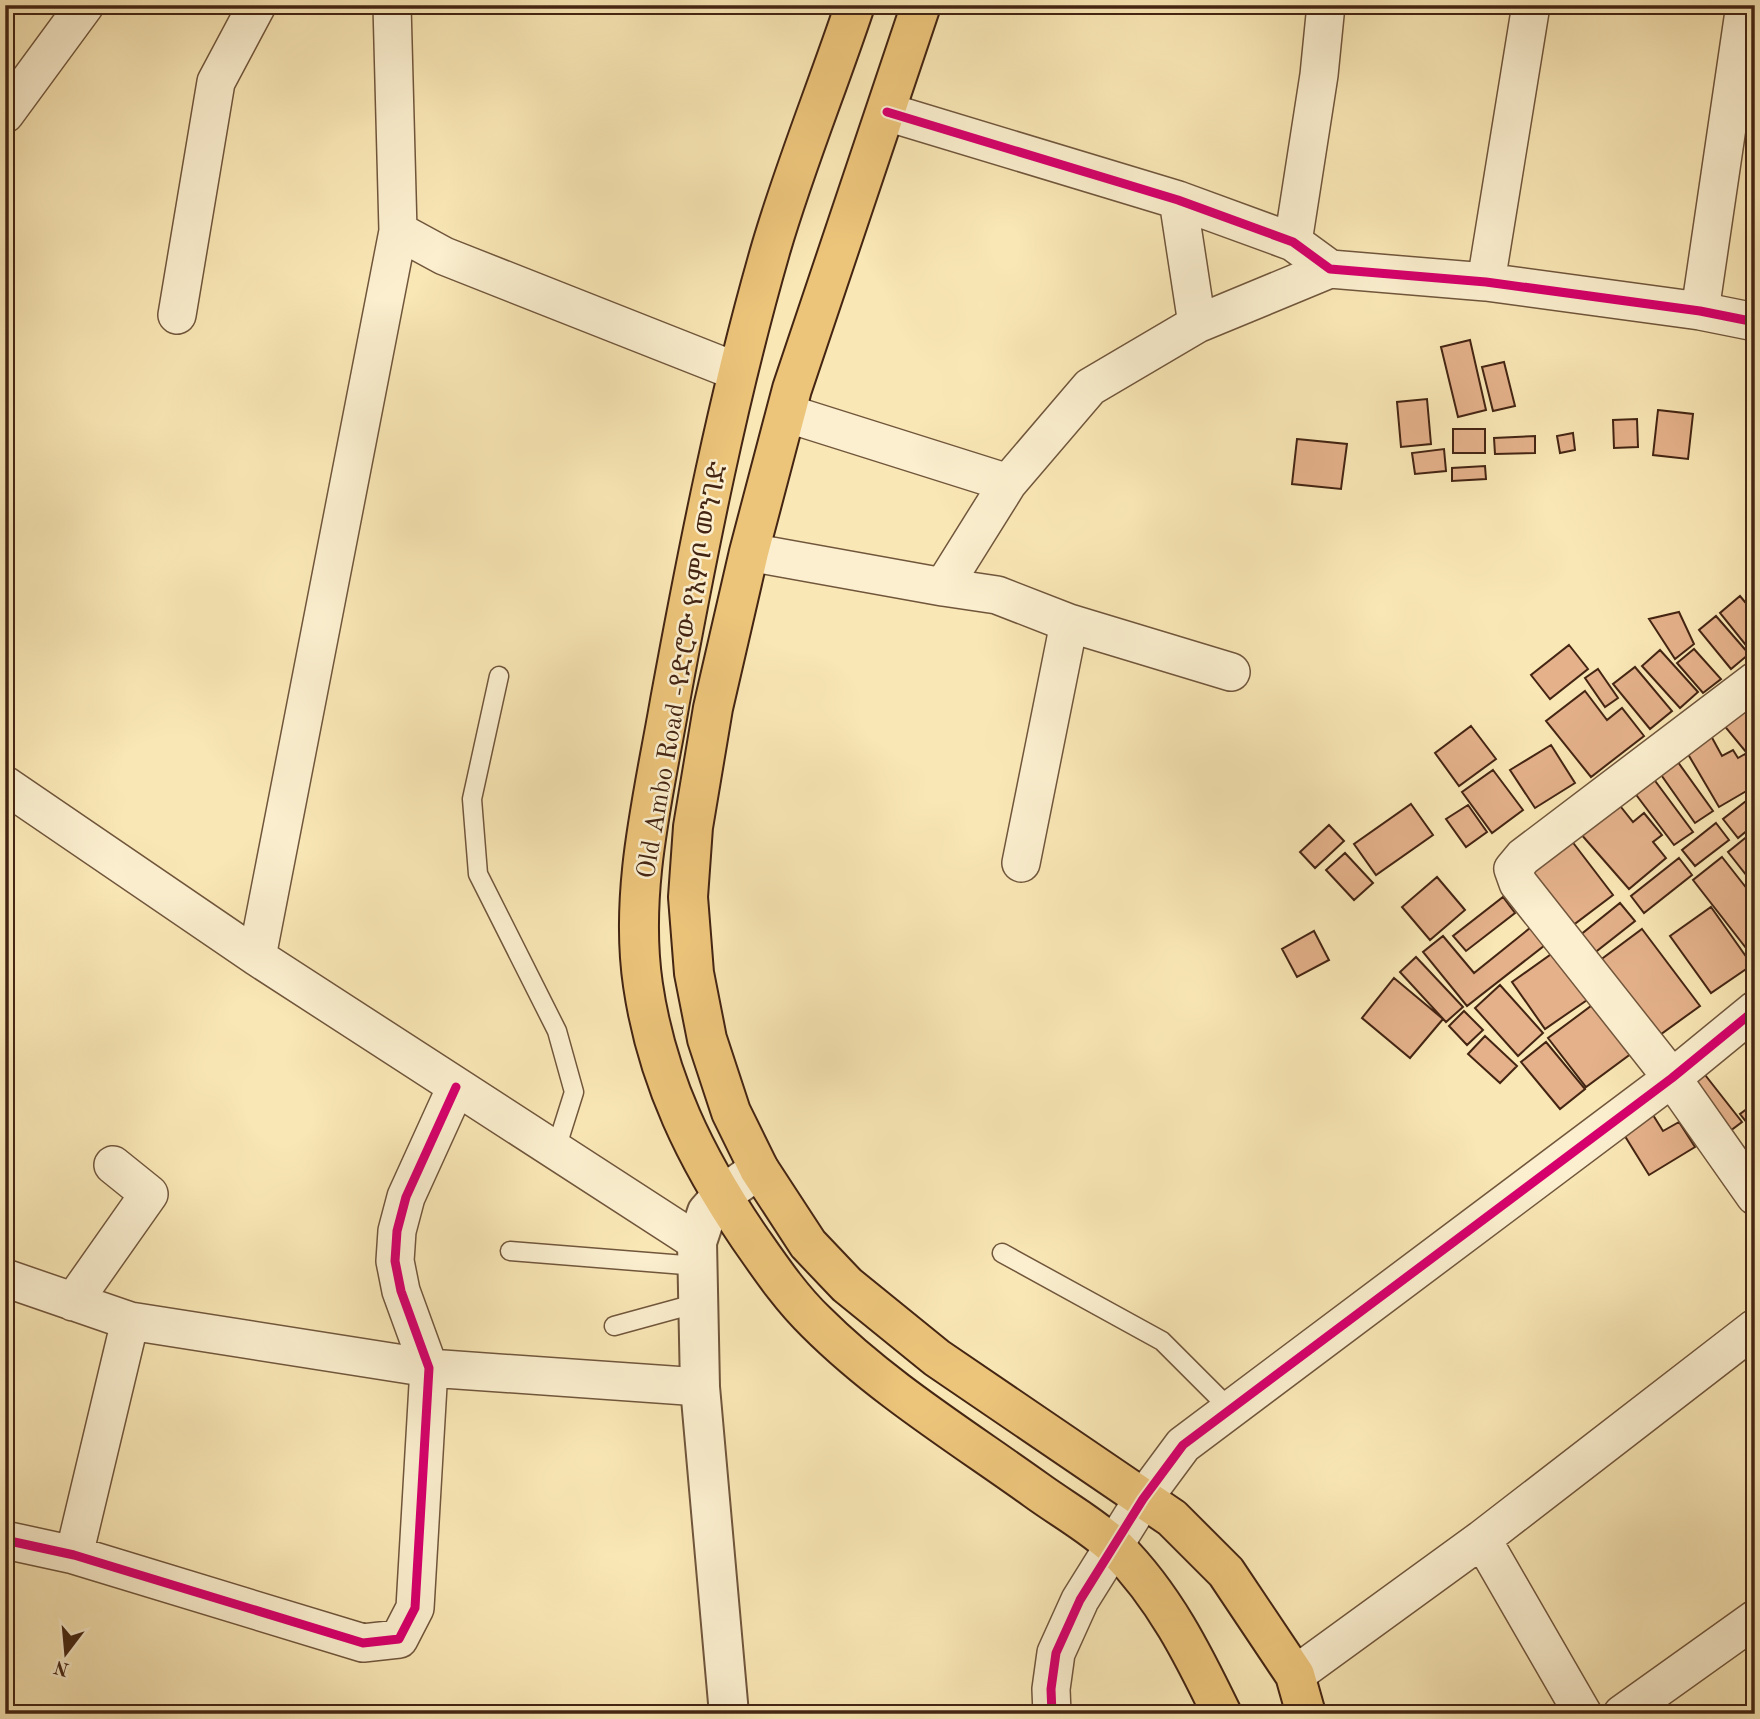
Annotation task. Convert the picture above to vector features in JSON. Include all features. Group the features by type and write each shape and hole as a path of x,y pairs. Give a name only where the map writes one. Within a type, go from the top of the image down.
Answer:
{"main road":[{"name":"Old Ambo Road -የድሮው የአምቦ መንገድ","path":"855,5 772,244 738,372 699,542 648,828 639,908 642,980 653,1042 669,1094 694,1149 721,1196 777,1278 817,1323 916,1404 1113,1545 1156,1593 1188,1645 1222,1714"},
{"name":"Old Ambo Road -የድሮው የአምቦ መንገድ","path":"921,5 786,413 749,552 713,708 693,827 688,897 694,973 707,1039 731,1112 759,1169 808,1244 876,1310 937,1359 1172,1518 1226,1572 1295,1675 1306,1714"}],"street":[{"path":"5,114 85,5"},
{"path":"177,315 216,82 257,5"},
{"path":"257,957 398,231 392,5"},
{"path":"1293,242 1319,75 1326,5"},
{"path":"1486,282 1531,5"},
{"path":"1700,311 1745,5"},
{"path":"887,112 1178,200 1293,242 1330,269"},
{"path":"1178,200 1197,324"},
{"path":"398,231 444,257 738,372"},
{"path":"943,587 1007,483 1090,387 1197,324 1244,308 1330,269 1486,282 1700,311 1755,322"},
{"path":"786,413 1007,483"},
{"path":"749,552 997,595 1069,623 1231,672"},
{"path":"1021,863 1069,623"},
{"path":"1755,681 1523,858 1513,869 1518,883 1672,1078 1755,1196"},
{"path":"5,785 257,957 556,1149 697,1254"},
{"path":"1052,1714 1051,1689 1056,1653 1080,1600 1143,1499 1183,1445 1672,1078 1755,1010"},
{"path":"5,1540 74,1555 363,1643 399,1639 415,1608 429,1368 401,1291 395,1261 397,1231 406,1197 456,1087"},
{"path":"73,1301 149,1194 113,1165"},
{"path":"729,1714 700,1387 697,1254 707,1212 721,1196 759,1169"},
{"path":"5,1278 130,1321 429,1368 700,1387"},
{"path":"74,1555 130,1321"},
{"path":"1295,1675 1482,1539 1755,1328"},
{"path":"1482,1539 1583,1714"},
{"path":"1622,1714 1755,1619"}],"lane":[{"path":"499,676 472,799 478,874 557,1031 574,1092 556,1149"},
{"path":"510,1251 697,1254"},
{"path":"1002,1253 1162,1341 1231,1410"},
{"path":"614,1326 698,1303"}],"building":[{"path":"1470,340 1486,410 1458,417 1441,347"},
{"path":"1504,362 1515,406 1493,411 1482,367"},
{"path":"1427,399 1431,444 1401,447 1397,402"},
{"path":"1658,410 1693,414 1688,459 1653,455"},
{"path":"1637,419 1638,447 1614,448 1613,420"},
{"path":"1453,429 1485,429 1485,453 1453,453"},
{"path":"1573,433 1575,450 1560,453 1557,436"},
{"path":"1535,436 1535,453 1495,454 1494,438"},
{"path":"1297,439 1347,444 1341,489 1292,484"},
{"path":"1444,449 1446,471 1415,474 1412,453"},
{"path":"1485,466 1486,479 1452,481 1452,468"},
{"path":"1740,596 1755,614 1755,644 1749,649 1720,613"},
{"path":"1679,612 1694,644 1675,659 1649,619"},
{"path":"1716,616 1749,654 1731,669 1699,630"},
{"path":"1569,645 1588,669 1550,699 1531,675"},
{"path":"1694,649 1721,679 1703,693 1677,663"},
{"path":"1660,650 1698,692 1680,708 1642,666"},
{"path":"1635,667 1672,711 1650,729 1613,684"},
{"path":"1598,669 1618,698 1605,707 1585,678"},
{"path":"1585,691 1607,720 1622,708 1644,736 1591,777 1546,721"},
{"path":"1745,704 1755,716 1755,763 1722,723"},
{"path":"1471,726 1496,759 1459,786 1435,753"},
{"path":"1710,734 1722,756 1733,750 1738,758 1745,754 1755,771 1755,786 1719,807 1685,749"},
{"path":"1551,745 1575,783 1535,808 1510,770"},
{"path":"1675,758 1713,811 1695,823 1657,769"},
{"path":"1493,770 1523,810 1492,833 1462,792"},
{"path":"1650,774 1693,832 1674,845 1631,788"},
{"path":"1755,794 1755,824 1738,838 1723,819"},
{"path":"1617,802 1633,822 1644,813 1662,835 1653,842 1666,858 1629,889 1580,833"},
{"path":"1411,804 1433,835 1376,875 1354,844"},
{"path":"1468,805 1487,832 1466,847 1446,819"},
{"path":"1716,823 1729,840 1695,866 1682,850"},
{"path":"1329,825 1344,841 1315,868 1300,852"},
{"path":"1755,830 1755,869 1747,876 1728,852"},
{"path":"1571,840 1613,895 1568,929 1526,874"},
{"path":"1345,853 1373,883 1354,900 1326,870"},
{"path":"1722,857 1755,899 1753,957 1693,880"},
{"path":"1679,858 1692,875 1644,913 1631,896"},
{"path":"1437,877 1465,910 1430,940 1402,907"},
{"path":"1503,897 1515,913 1466,951 1453,936"},
{"path":"1620,903 1635,921 1593,954 1579,936"},
{"path":"1711,907 1752,965 1711,993 1670,936"},
{"path":"1530,928 1545,945 1467,1006 1423,952 1443,936 1474,973"},
{"path":"1642,929 1700,1006 1657,1037 1599,961"},
{"path":"1314,931 1329,960 1297,977 1282,949"},
{"path":"1557,950 1590,998 1545,1029 1512,982"},
{"path":"1416,957 1463,1007 1446,1022 1400,972"},
{"path":"1394,978 1443,1019 1410,1058 1362,1018"},
{"path":"1500,985 1543,1033 1518,1056 1475,1008"},
{"path":"1595,1003 1632,1053 1586,1087 1548,1038"},
{"path":"1464,1011 1483,1030 1467,1045 1449,1026"},
{"path":"1485,1036 1517,1066 1500,1083 1468,1054"},
{"path":"1546,1042 1585,1089 1560,1109 1521,1062"},
{"path":"1702,1071 1742,1122 1726,1134 1686,1083"},
{"path":"1755,1103 1755,1133 1740,1114"},
{"path":"1653,1115 1663,1131 1679,1122 1695,1147 1649,1175 1623,1133"}],"cycle path":[{"path":"887,112 1178,200 1293,242 1330,269 1486,282 1700,311 1755,322"},
{"path":"1052,1714 1051,1689 1056,1653 1080,1600 1143,1499 1183,1445 1672,1078 1755,1010"},
{"path":"5,1540 74,1555 363,1643 399,1639 415,1608 429,1368 401,1291 395,1261 397,1231 406,1197 456,1087"}]}
